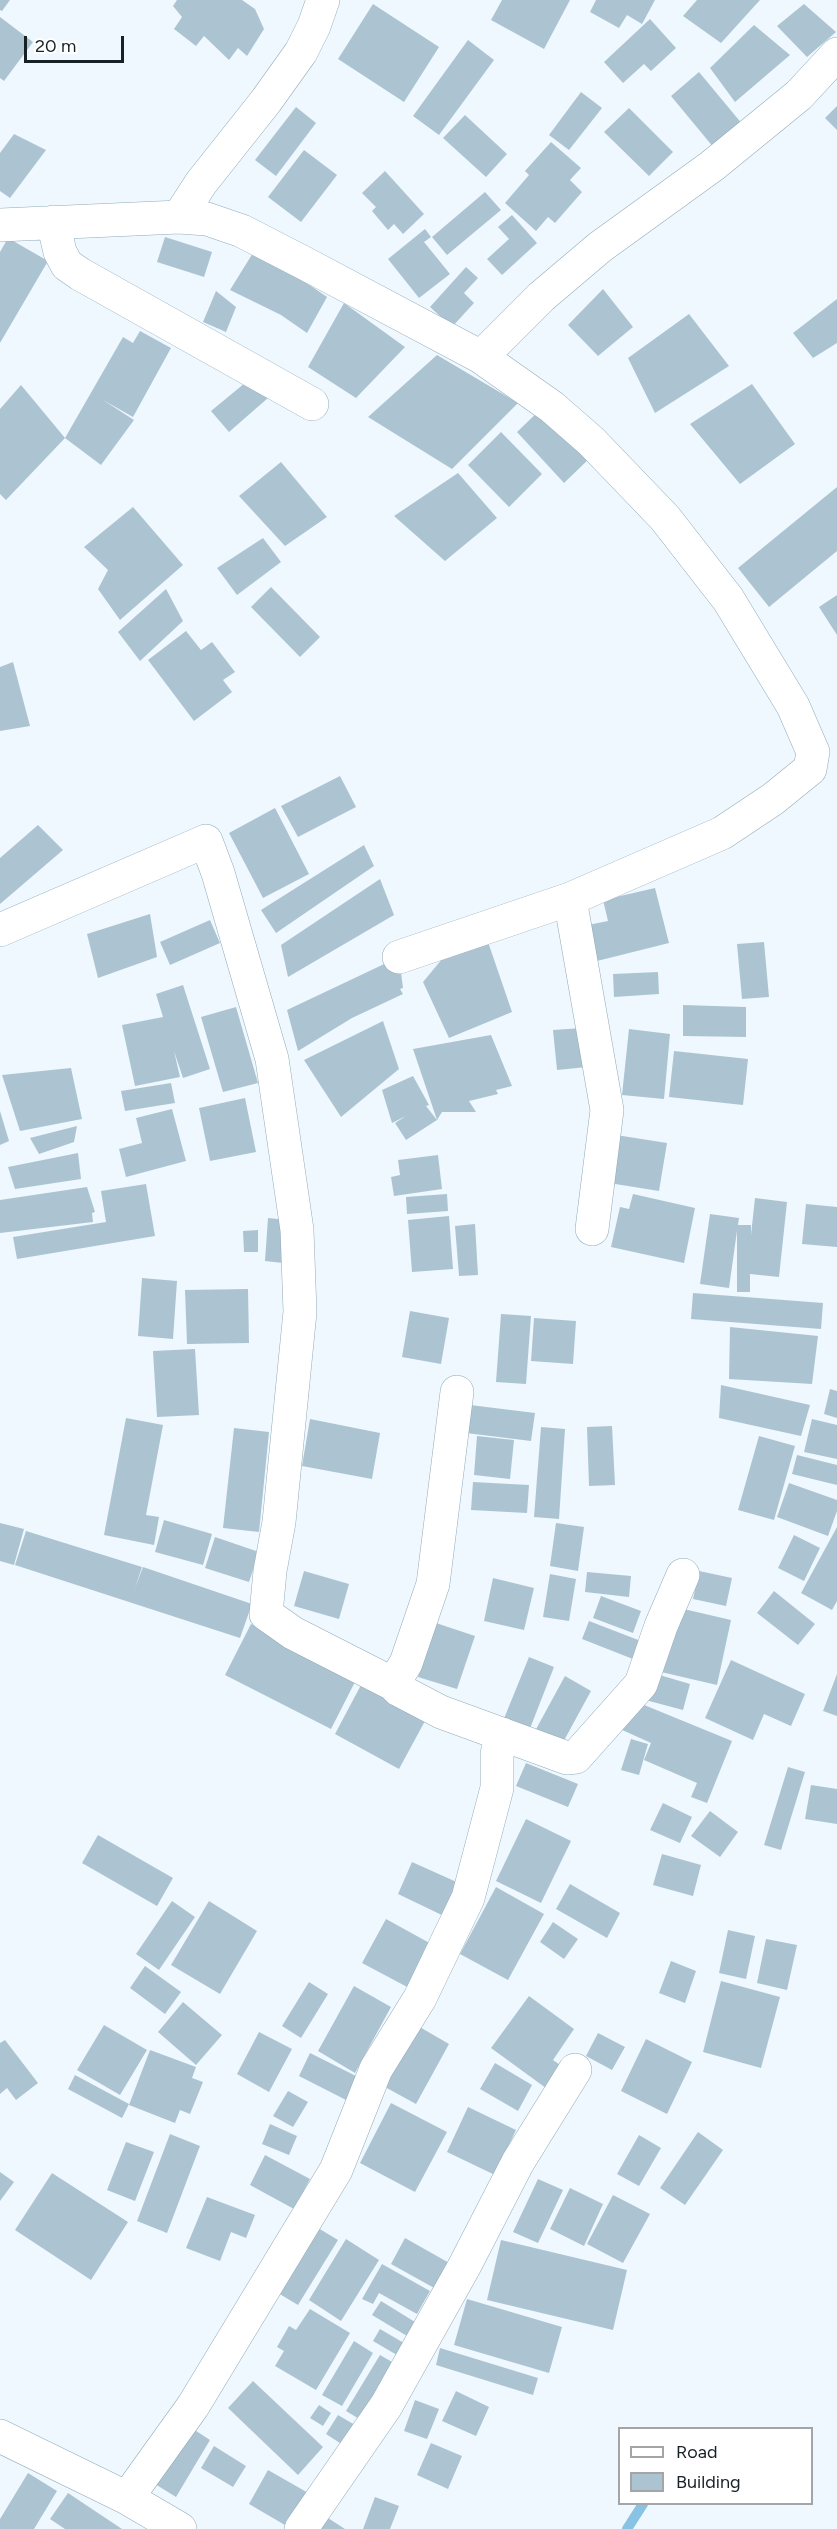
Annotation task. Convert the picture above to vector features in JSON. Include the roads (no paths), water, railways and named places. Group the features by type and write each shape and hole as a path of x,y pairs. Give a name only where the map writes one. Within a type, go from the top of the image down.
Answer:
{"street":[{"path":"179,217 201,183 266,101 301,52 314,26 323,0"},
{"path":"481,357 541,297 600,247 712,166 799,95 837,54"},
{"path":"0,225 179,217 207,219 242,231 481,357 552,407 591,441 665,518 743,621 825,758 773,799 722,832 570,899 399,957"},
{"path":"52,222 60,252 68,265 80,274 312,404"},
{"path":"0,930 206,841 218,873 272,1059 297,1230 300,1312 279,1522 270,1571 266,1614 293,1633 393,1684 408,1697 441,1712 567,1758 576,1757 641,1684 661,1626 683,1575"},
{"path":"570,899 607,1110 592,1229"},
{"path":"393,1684 406,1663 433,1584 457,1392"},
{"path":"127,2498 193,2406 336,2170 376,2069 420,1998 468,1898 497,1788 497,1754 502,1734"},
{"path":"301,2529 386,2406 465,2265 518,2162 575,2070"},
{"path":"0,2436 127,2498 180,2529"}],"waterway":[{"path":"627,2529 642,2505"}]}
